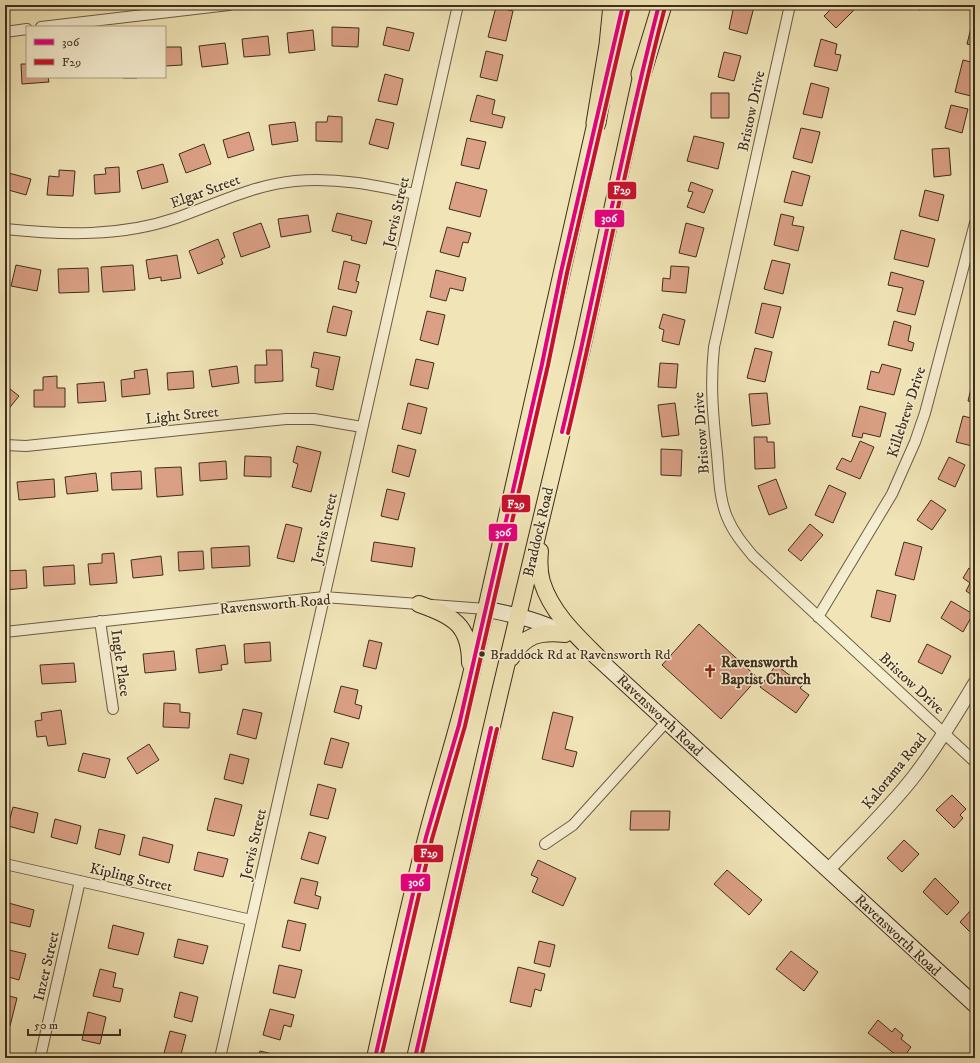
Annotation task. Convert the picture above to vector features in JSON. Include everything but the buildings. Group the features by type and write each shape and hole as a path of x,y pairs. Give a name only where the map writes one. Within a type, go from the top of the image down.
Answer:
{"highway":[{"path":"596,123 609,45 613,5"},
{"path":"641,74 661,5"}],"main road":[{"path":"375,1058 426,837 459,725 470,679 541,368 561,272 623,5"},
{"name":"Braddock Road","path":"415,1058 506,666 584,342 641,74"},
{"path":"547,495 540,543 539,564 542,581 553,607 561,618 601,660"},
{"path":"419,604 443,612 454,619 462,630 470,656 470,679"},
{"name":"Ravensworth Road","path":"486,609 518,616 552,627 579,643 601,660 975,1005"},
{"path":"506,666 516,648 526,639 547,633 565,634"}],"street":[{"path":"50,26 229,5"},
{"name":"Jervis Street","path":"220,1058 458,5"},
{"name":"Bristow Drive","path":"790,5 714,347 712,397 720,484 727,517 740,540 753,556 975,762"},
{"path":"5,32 26,29"},
{"name":"Elgar Street","path":"5,229 46,233 79,234 113,232 146,226 175,218 240,193 294,181 349,181 415,194"},
{"name":"Killebrew Drive","path":"818,617 892,494 915,442 925,413 975,222"},
{"name":"Light Street","path":"5,445 26,446 286,419 320,420 362,428"},
{"name":"Ravensworth Road","path":"5,632 324,597 486,609"},
{"name":"Ingle Place","path":"100,621 113,709"},
{"name":"Kalorama Road","path":"828,870 904,788 945,734 975,683"},
{"path":"545,844 573,825 667,721"},
{"name":"Kipling Street","path":"5,864 251,920"},
{"name":"Inzer Street","path":"40,1058 80,881"}],"transit line":[{"name":"306","path":"375,1058 426,837 459,725 623,5"},
{"name":"306","path":"562,432 633,111 659,5"},
{"name":"F29","path":"381,1058 432,839 465,726 629,6"},
{"name":"F29","path":"568,433 639,113 665,7"},
{"name":"306","path":"415,1058 491,728"},
{"name":"F29","path":"421,1058 497,729"}],"place":[{"name":"Braddock Rd at Ravensworth Rd","path":"482,654"},
{"name":"Ravensworth Baptist Church","path":"710,671"}]}
